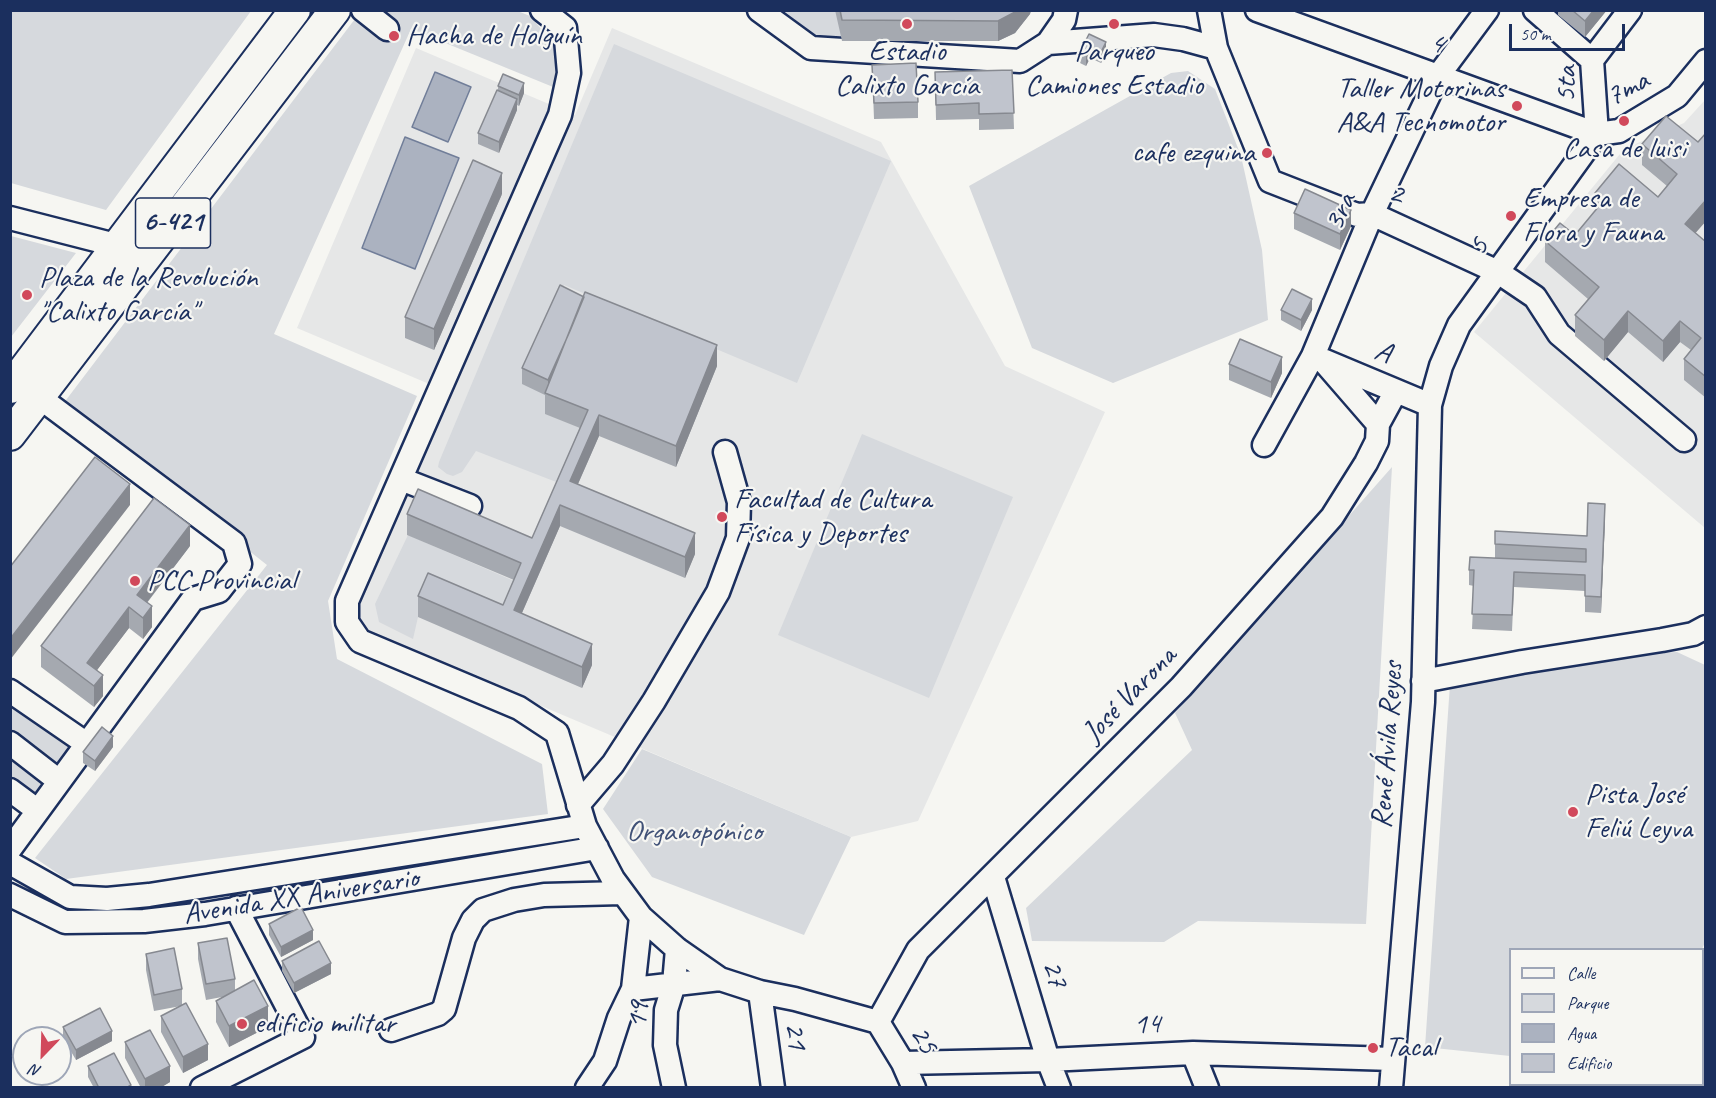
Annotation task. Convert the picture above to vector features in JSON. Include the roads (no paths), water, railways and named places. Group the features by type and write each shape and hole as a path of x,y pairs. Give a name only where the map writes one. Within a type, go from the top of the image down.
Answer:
{"main road":[{"name":"6-421","path":"10,388 295,10"},
{"name":"6-421","path":"10,435 150,255 335,10"}],"street":[{"path":"363,10 387,29"},
{"path":"542,10 565,28 569,73 560,115 347,602 347,622 360,641 519,708 557,733 582,816 597,848 622,893 641,917 676,949 720,979 760,992 795,999 878,1022"},
{"path":"759,10 811,48 1020,61 1048,43 1154,35 1183,39 1216,48 1209,10"},
{"path":"1048,43 1066,10"},
{"name":"4","path":"1257,10 1597,134"},
{"name":"3ra","path":"1264,445 1318,358 1372,214 1438,76 1486,10"},
{"path":"1535,10 1592,60"},
{"name":"5ta","path":"1597,134 1592,60 1630,10"},
{"name":"2","path":"1216,48 1270,181 1357,215 1372,214 1498,272 1535,297 1558,334 1684,440"},
{"name":"7ma","path":"1597,134 1619,131 1677,96 1706,61"},
{"name":"5","path":"1430,405 1441,366 1459,325 1597,134"},
{"path":"10,218 150,255"},
{"path":"1318,358 1377,424"},
{"name":"A","path":"1318,358 1430,405"},
{"name":"José Varona","path":"878,1022 918,950 1181,687 1332,518 1377,441 1377,424 1396,391"},
{"path":"10,849 193,599 219,591 240,564 234,543 39,397"},
{"name":"René Ávila Reyes","path":"1394,1079 1423,681 1430,405"},
{"path":"582,816 718,592 738,538 740,502 725,453"},
{"path":"401,479 470,506"},
{"path":"1423,681 1522,662 1662,640 1693,634 1706,627"},
{"path":"10,691 87,744"},
{"path":"10,743 59,780"},
{"path":"10,790 37,810"},
{"name":"Avenida XX Aniversario","path":"10,863 70,897 107,899 149,895 582,816"},
{"name":"Avenida XX Aniversario","path":"10,895 64,922 144,921 236,908 597,848"},
{"name":"27","path":"993,877 1048,1060 1059,1088"},
{"path":"391,1030 438,1014 444,1009 464,938 473,920 483,910 514,900 544,895 622,893"},
{"path":"202,1088 303,1037 236,908"},
{"path":"588,1088 605,1061 619,1018 633,989 641,917"},
{"name":"19","path":"674,1088 665,1045 666,1010 674,984 676,949"},
{"path":"633,989 720,979"},
{"name":"21","path":"760,992 773,1088"},
{"name":"25","path":"878,1022 903,1063 914,1088"},
{"path":"1193,1053 1208,1088"},
{"name":"14","path":"903,1063 1048,1060 1193,1053 1394,1079"}],"water":[{"path":"435,72 471,87 448,142 412,127"},
{"path":"405,137 459,158 415,269 362,248"}],"place":[{"name":"Estadio Calixto García","path":"907,24"},
{"name":"Parqueo Camiones Estadio","path":"1114,24"},
{"name":"Hacha de Holguín","path":"394,36"},
{"name":"Taller Motorinas A&A Tecnomotor","path":"1517,106"},
{"name":"Casa de luisi","path":"1624,121"},
{"name":"cafe ezquina","path":"1267,153"},
{"name":"Empresa de Flora y Fauna","path":"1511,216"},
{"name":"Plaza de la Revolución \"Calixto García\"","path":"27,295"},
{"name":"Facultad de Cultura Física y Deportes","path":"722,517"},
{"name":"PCC Provincial","path":"135,581"},
{"name":"Pista José Feliú Leyva","path":"1573,812"},
{"name":"edificio militar","path":"242,1024"},
{"name":"Tacal","path":"1373,1048"}],"park label":[{"name":"Organopónico","path":"694,832"}]}
